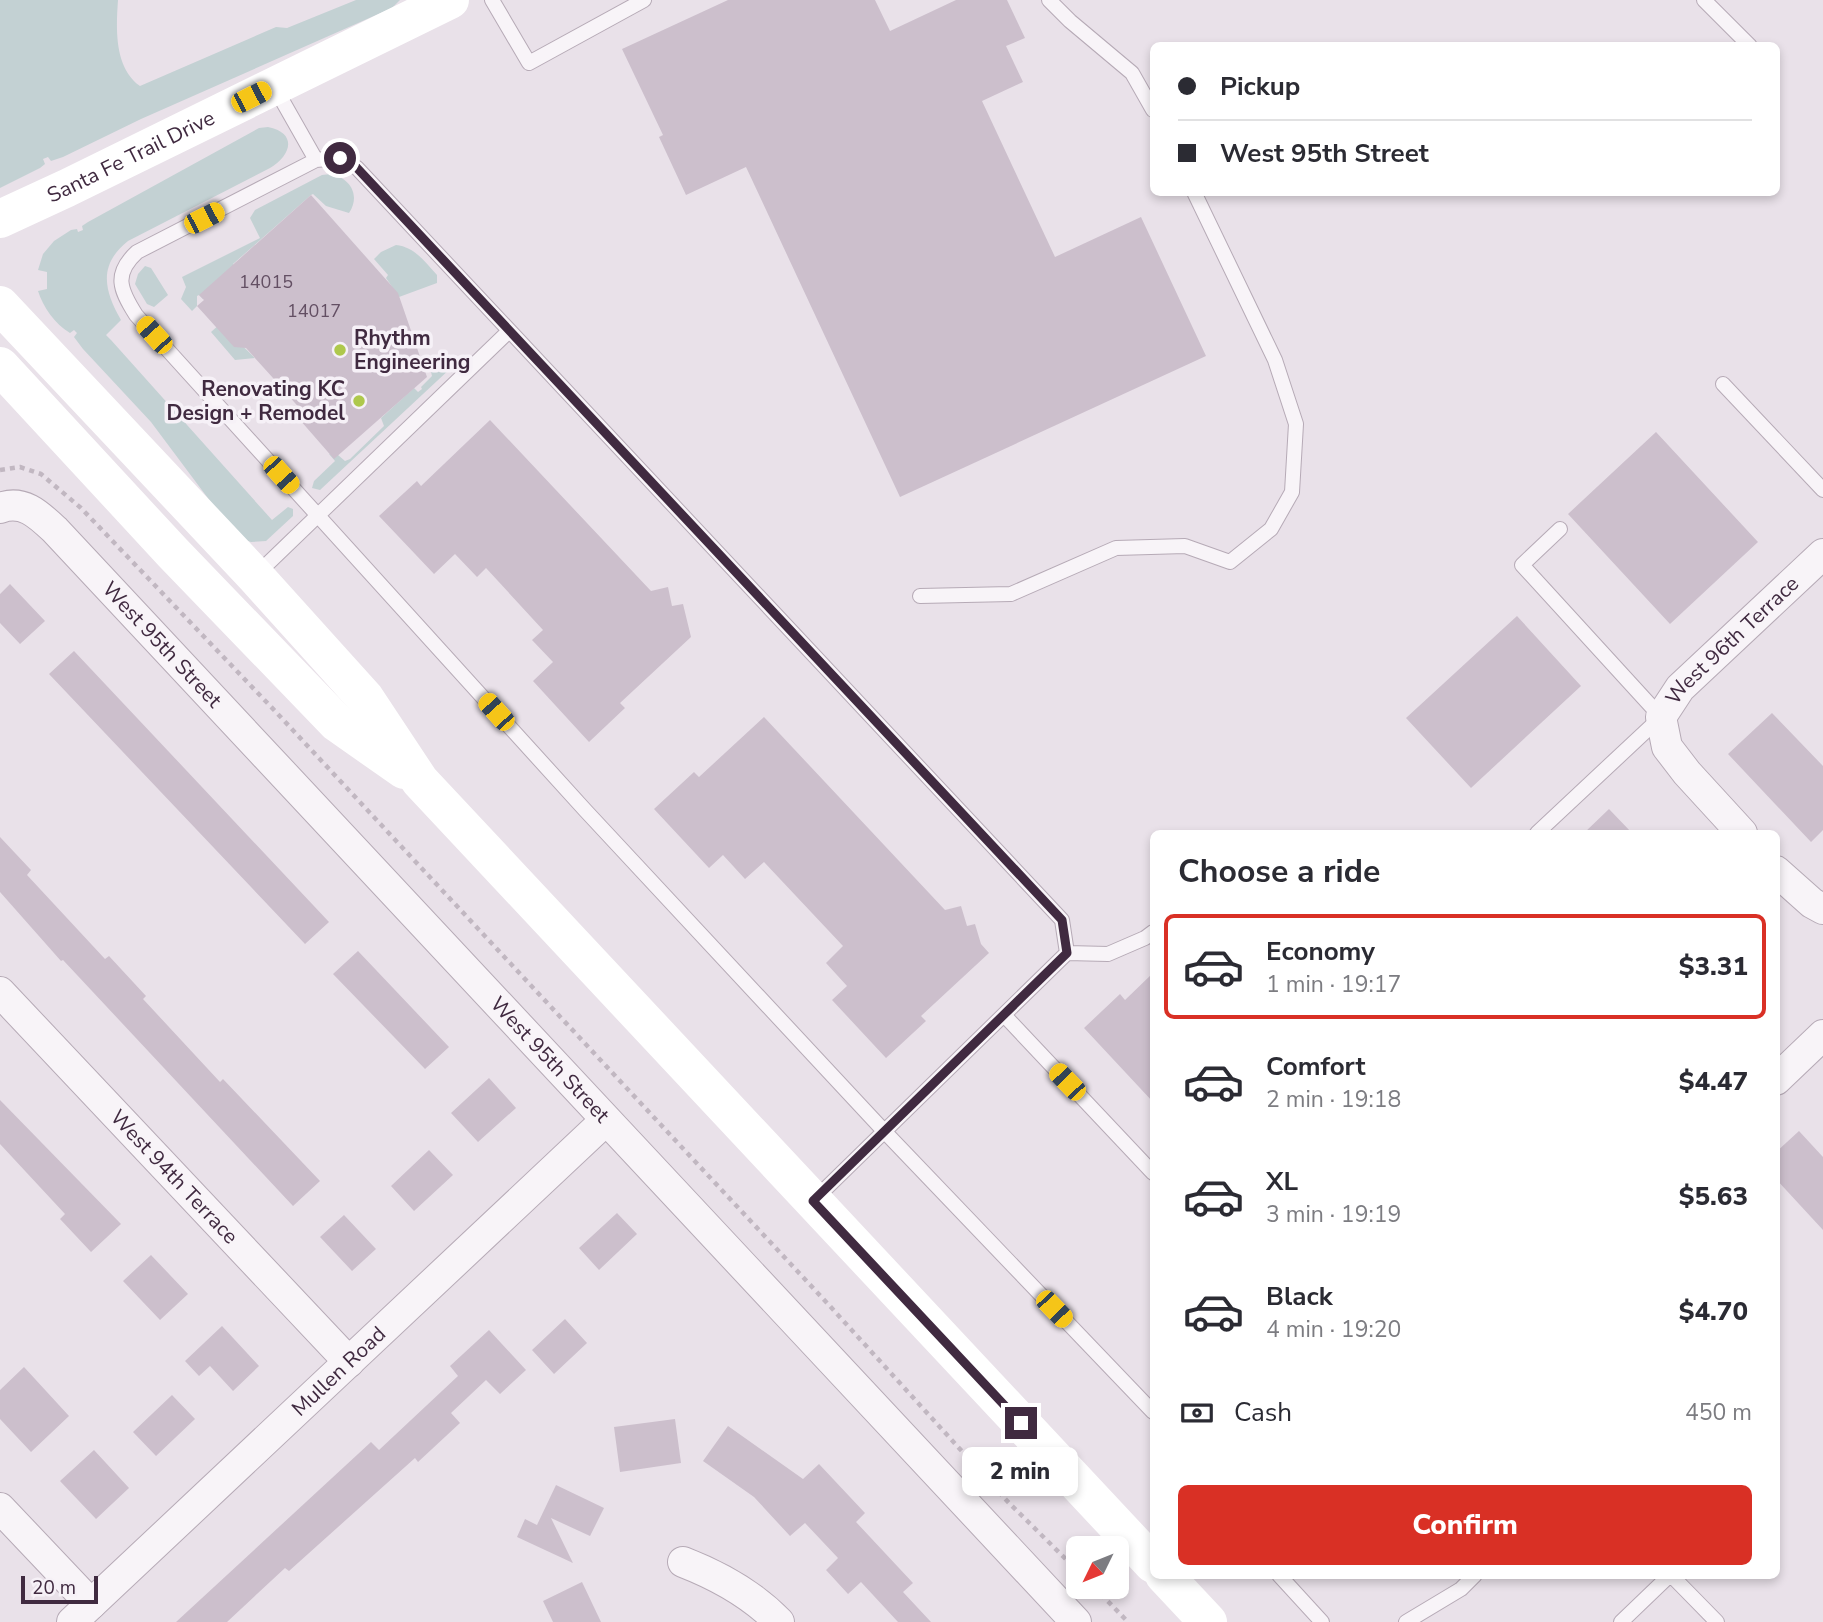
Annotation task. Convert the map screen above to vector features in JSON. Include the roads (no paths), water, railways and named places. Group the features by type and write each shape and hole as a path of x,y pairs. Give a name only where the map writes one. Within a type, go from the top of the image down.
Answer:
{"main road":[{"name":"Santa Fe Trail Drive","path":"0,219 444,2"},
{"path":"0,304 255,576 365,698 420,781 1150,1561"},
{"path":"0,366 173,554 337,723 420,781"},
{"path":"1168,1579 1208,1622"}],"street":[{"name":"West 95th Street","path":"8,507 35,511 55,530 1076,1622"},
{"name":"West 96th Terrace","path":"1739,830 1667,747 1661,717 1680,688 1823,554"},
{"path":"1780,874 1819,902"},
{"name":"West 94th Terrace","path":"0,992 349,1362"},
{"path":"1780,1076 1823,1036"},
{"name":"Mullen Road","path":"82,1613 606,1120"},
{"path":"0,1507 82,1613"},
{"path":"683,1562 713,1574 744,1592 779,1622"}],"lane":[{"path":"492,0 529,63 645,0"},
{"path":"1049,0 1132,73 1150,105"},
{"path":"1704,0 1745,42"},
{"path":"274,85 316,160"},
{"path":"1067,953 1062,920 357,168 340,158 316,160 137,252 126,262 121,274 122,286 135,315 586,810 884,1131 1150,1409"},
{"path":"920,596 1011,594 1116,548 1185,546 1230,562 1271,529 1292,492 1296,424 1275,360 1196,196"},
{"path":"255,576 509,332"},
{"path":"1723,384 1823,491"},
{"path":"1540,830 1661,717 1522,565 1560,528"},
{"path":"813,1201 1067,953 1108,954 1150,934"},
{"path":"1004,1015 1150,1170"},
{"path":"1283,1579 1322,1622"},
{"path":"1406,1622 1461,1588 1471,1579"},
{"path":"1621,1622 1666,1579"},
{"path":"1674,1579 1717,1622"}],"place":[{"name":"Rhythm Engineering","path":"340,350"},
{"name":"Renovating KC Design + Remodel","path":"359,401"}]}
